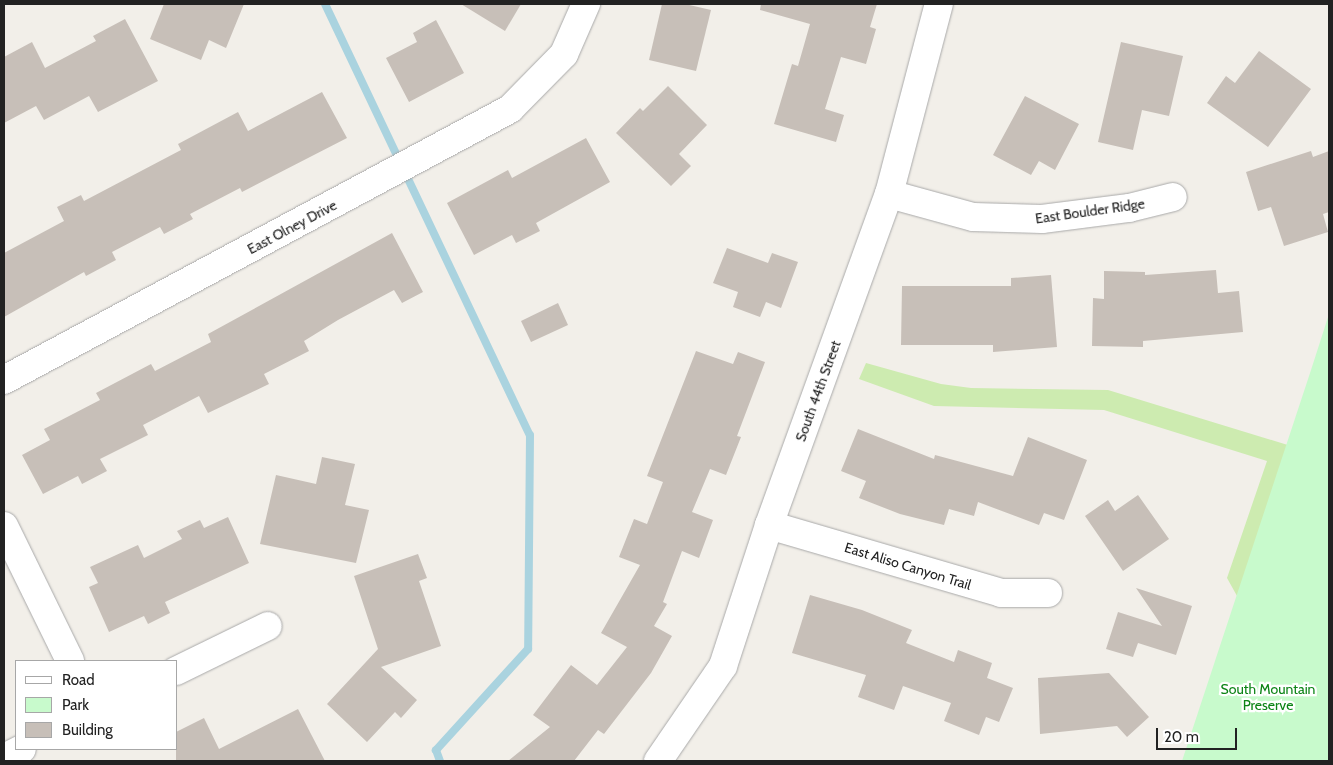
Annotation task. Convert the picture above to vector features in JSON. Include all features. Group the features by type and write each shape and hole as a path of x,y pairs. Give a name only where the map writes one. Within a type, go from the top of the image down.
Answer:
{"street":[{"name":"East Olney Drive","path":"4,380 510,109 564,54 586,4"},
{"name":"South 44th Street","path":"658,761 723,666 770,525 889,194 939,4"},
{"name":"East Boulder Ridge","path":"889,194 973,217 1042,219 1129,208 1173,197"},
{"name":"East Aliso Canyon Trail","path":"770,525 1000,593 1048,593"},
{"path":"4,526 70,660"},
{"path":"178,670 268,626"},
{"path":"4,758 20,750"}],"green space":[{"name":"South Mountain Preserve","path":"1329,314 1329,761 1182,761 1311,370"},
{"path":"866,363 941,384 971,388 1108,390 1291,446 1329,761 1227,578 1267,461 1104,410 934,406 859,379"}],"building":[{"path":"164,4 244,4 226,48 209,40 201,60 150,39"},
{"path":"461,4 521,4 505,31"},
{"path":"662,4 685,4 711,10 696,71 649,60"},
{"path":"761,4 877,4 870,27 876,29 866,64 841,57 825,109 844,115 836,142 774,124 792,64 798,66 810,24 760,10"},
{"path":"125,19 158,81 98,112 89,96 44,120 36,106 4,123 4,57 32,42 45,68 96,41 93,36"},
{"path":"436,20 464,73 409,102 386,58 417,42 413,33"},
{"path":"1121,42 1183,56 1169,116 1142,110 1133,150 1098,142"},
{"path":"1259,51 1311,89 1268,147 1207,103 1226,76 1235,83"},
{"path":"668,86 707,125 679,154 691,166 671,186 616,133 640,108 643,111"},
{"path":"322,92 347,138 242,192 240,188 190,214 193,219 164,234 160,227 112,252 116,260 86,276 84,272 4,317 4,253 64,221 57,207 81,195 84,201 181,150 178,144 238,112 248,131"},
{"path":"1025,96 1079,124 1055,170 1039,161 1031,175 993,155"},
{"path":"586,138 610,182 536,223 540,231 516,243 512,235 474,255 447,203 508,170 512,178"},
{"path":"1311,151 1313,157 1329,151 1329,212 1323,214 1328,232 1284,246 1271,207 1258,211 1246,172"},
{"path":"392,233 423,292 402,303 394,290 338,320 304,341 309,351 264,374 269,384 208,413 199,396 143,425 148,435 100,459 107,471 82,484 78,476 43,494 22,455 50,440 44,429 100,400 96,393 151,364 155,371 211,342 208,334"},
{"path":"727,248 768,263 772,253 798,262 781,308 766,302 760,317 733,307 738,292 713,283"},
{"path":"1216,270 1218,293 1239,291 1243,332 1143,341 1143,347 1092,346 1093,298 1104,299 1104,271 1145,272 1145,275"},
{"path":"1051,275 1057,347 993,352 993,345 901,345 902,286 1011,286 1011,278"},
{"path":"558,303 568,325 531,342 521,321"},
{"path":"696,351 733,364 738,352 765,362 737,436 741,437 726,475 710,469 692,512 713,520 699,558 682,551 663,602 667,604 654,626 672,636 651,673 604,734 598,730 574,761 508,761 550,727 533,715 571,665 597,685 627,647 601,633 640,565 619,557 634,519 647,524 663,482 647,476"},
{"path":"858,429 934,459 935,455 1013,476 1028,437 1087,460 1064,520 1044,513 1039,525 978,502 974,516 949,509 944,525 900,514 859,498 866,481 841,471"},
{"path":"322,457 355,464 345,505 369,510 356,563 260,544 276,475 316,484"},
{"path":"1138,495 1169,539 1123,571 1085,516 1108,500 1115,511"},
{"path":"228,517 249,563 165,602 170,613 148,624 144,616 109,632 89,587 98,583 90,567 138,545 144,558 182,539 177,531 200,520 204,528"},
{"path":"418,554 427,578 419,581 441,646 381,667 417,700 401,718 395,712 367,742 327,704 378,649 354,576"},
{"path":"1136,588 1192,606 1176,655 1138,643 1133,657 1106,649 1118,612 1162,626"},
{"path":"810,595 862,610 912,630 906,643 954,662 958,650 992,663 987,678 1013,688 999,722 986,717 979,735 944,721 951,703 903,686 894,710 858,697 866,675 792,653"},
{"path":"1109,673 1149,717 1127,737 1117,726 1040,734 1038,678"},
{"path":"298,709 325,761 176,761 178,731 204,718 219,749"}],"waterway":[{"path":"325,4 530,435 528,649 436,750 440,761"}]}
